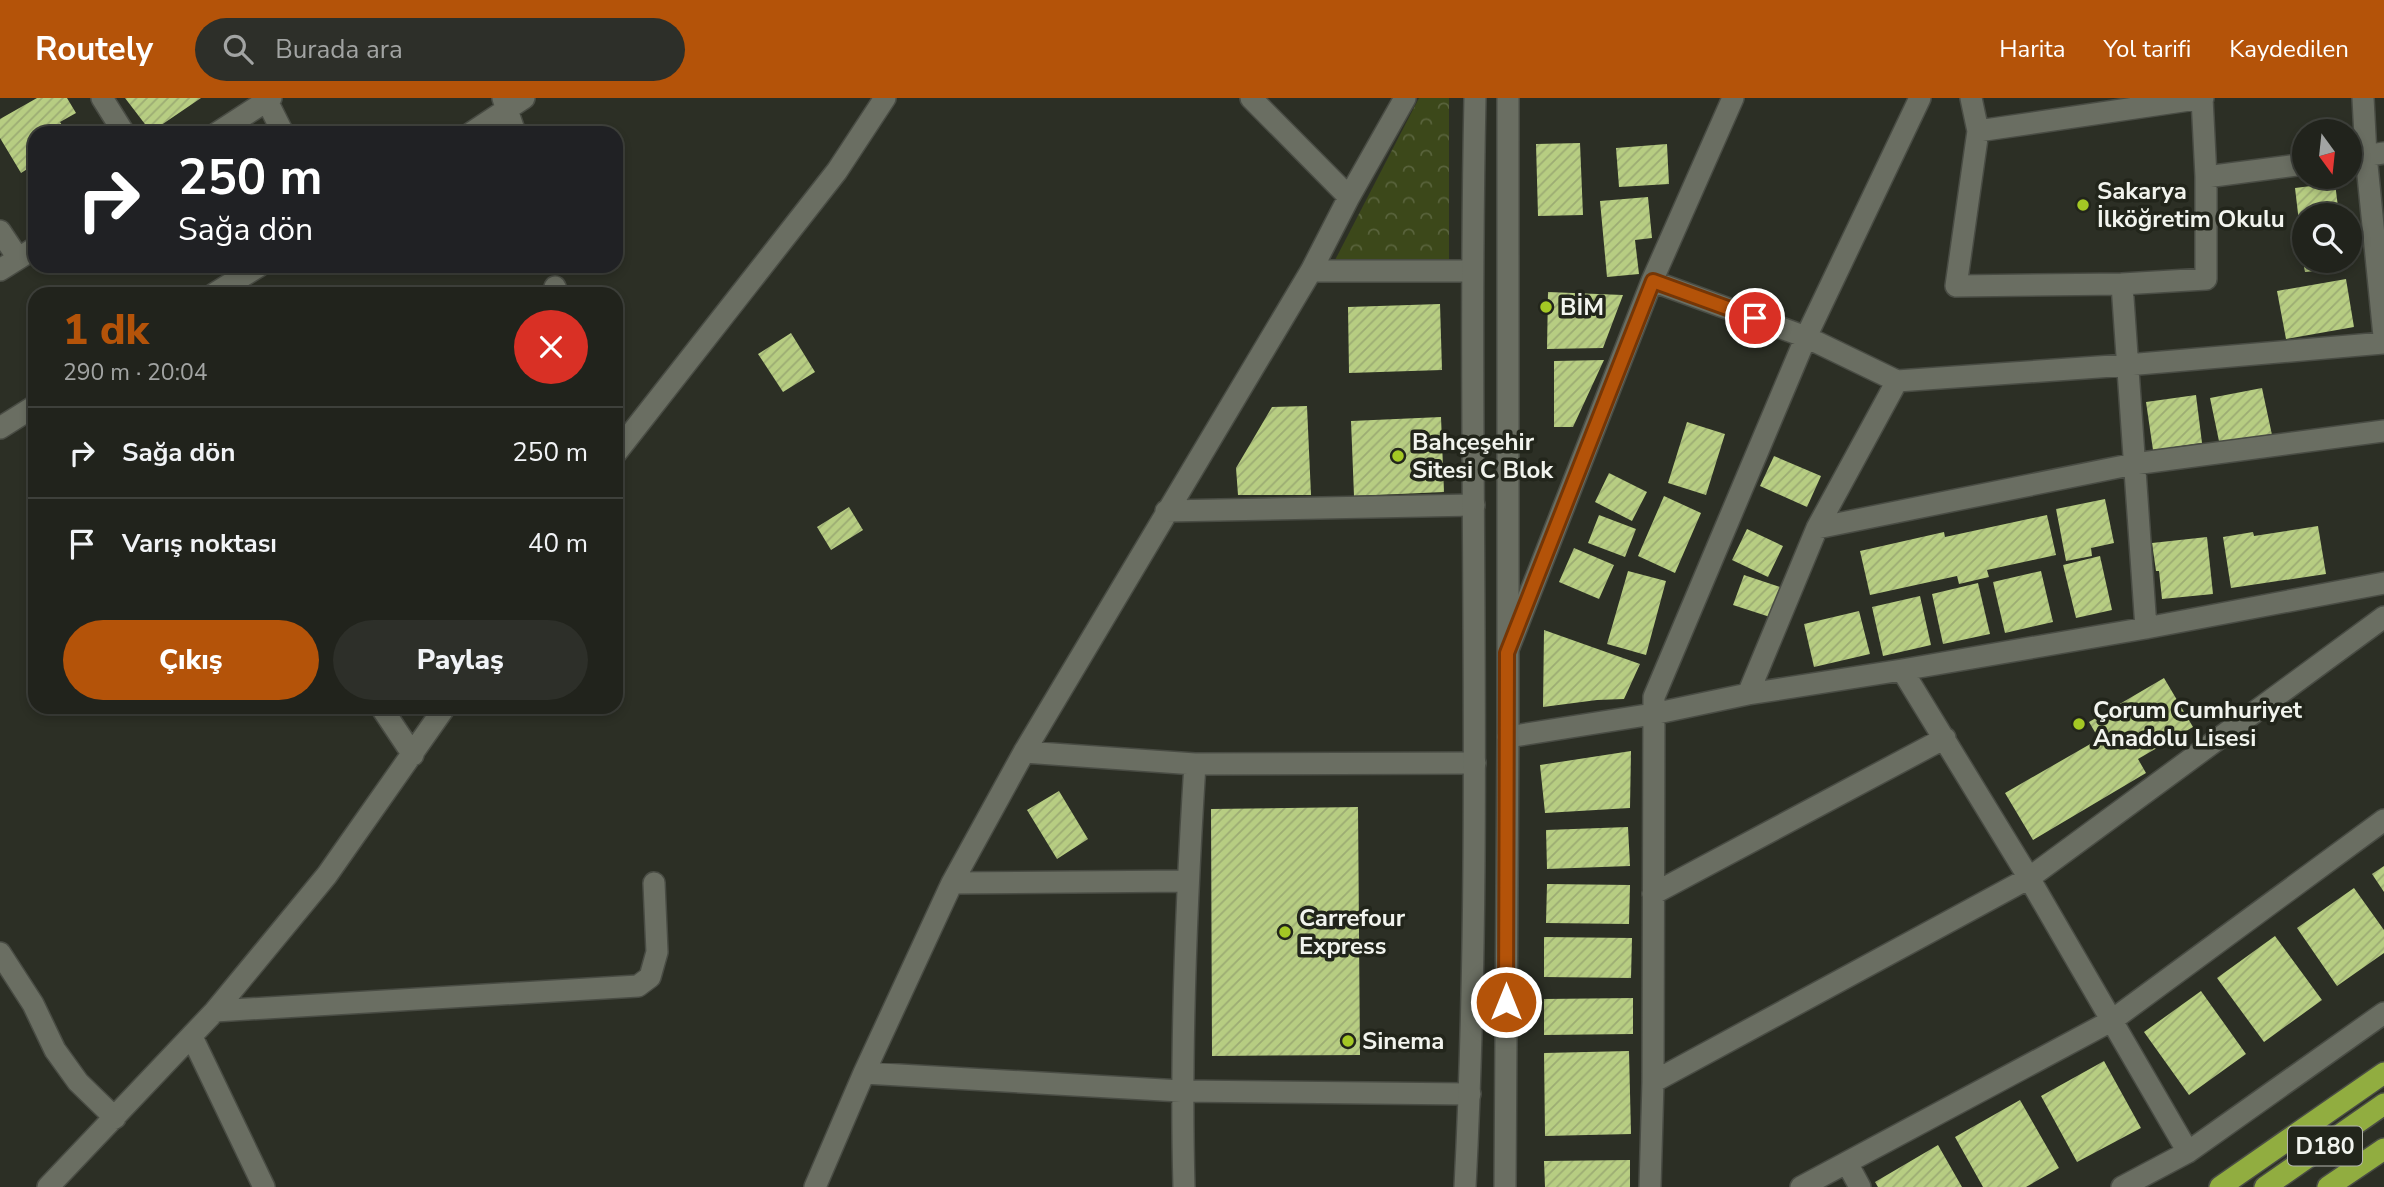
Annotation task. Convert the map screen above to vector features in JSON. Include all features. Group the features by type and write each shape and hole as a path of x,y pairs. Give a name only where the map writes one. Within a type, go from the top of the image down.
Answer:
{"highway":[{"path":"2220,1187 2384,1073"},
{"name":"D180","path":"2265,1187 2384,1104"},
{"path":"2328,1187 2384,1149"}],"street":[{"path":"102,98 120,126"},
{"path":"623,444 837,171 885,98"},
{"path":"1251,98 1349,197"},
{"path":"815,1187 864,1073 952,883 1024,752 1311,271 1405,98"},
{"path":"1465,1187 1470,1094 1475,764 1471,271 1475,98"},
{"path":"1505,1187 1508,764 1507,98"},
{"path":"1507,653 1653,281 1733,98"},
{"path":"1650,1187 1653,1082 1654,697 1806,337 1920,98"},
{"path":"1971,98 1978,131 1956,286 2122,284 2206,279 2203,98 2103,105 1978,131"},
{"path":"2363,98 2384,336"},
{"path":"228,126 269,99 280,126"},
{"path":"480,126 512,102"},
{"path":"512,102 514,126"},
{"path":"2206,177 2292,166"},
{"path":"0,231 27,253 0,270"},
{"path":"1311,271 1471,271"},
{"path":"225,287 248,273"},
{"path":"1653,281 1806,337 1897,381 2384,343"},
{"path":"2122,284 2146,628"},
{"path":"1748,694 1817,528 1897,381"},
{"path":"0,428 28,410"},
{"path":"1817,528 2134,464 2384,430"},
{"path":"1166,510 1474,505"},
{"path":"1475,737 1508,737 1653,715 1748,694 2146,628 2384,583"},
{"path":"1653,1082 2029,878 2384,617"},
{"path":"1902,670 2029,878 2189,1152"},
{"path":"386,714 413,755"},
{"path":"48,1187 215,1011 327,875 439,714"},
{"path":"1653,894 1945,738"},
{"path":"1024,752 1195,764 1508,764"},
{"path":"1184,1187 1181,1091 1187,881 1195,764"},
{"path":"1801,1187 2111,1021 2384,820"},
{"path":"952,883 1187,881"},
{"path":"215,1011 638,986 650,977 657,952 654,883"},
{"path":"0,953 33,1004 55,1049 78,1082 115,1118"},
{"path":"2122,1187 2189,1152 2384,1013"},
{"path":"192,1038 264,1187"},
{"path":"864,1073 1181,1091 1470,1094"},
{"path":"1847,1163 1860,1187"}],"green space":[{"path":"1419,98 1449,98 1449,264 1334,262"}],"building":[{"path":"37,98 67,98 76,113 60,122 63,126 28,126 28,168 21,173 0,138 0,119"},
{"path":"125,98 201,98 160,126 146,126"},
{"path":"1580,143 1583,215 1538,216 1536,144"},
{"path":"1667,144 1669,184 1619,187 1616,148"},
{"path":"2295,189 2336,189 2338,203 2297,203"},
{"path":"1648,197 1652,238 1635,240 1639,274 1607,277 1600,201"},
{"path":"2346,279 2354,327 2286,339 2277,291"},
{"path":"1548,292 1623,295 1603,348 1547,349"},
{"path":"1440,304 1442,370 1349,373 1348,307"},
{"path":"791,333 815,372 783,392 758,354"},
{"path":"1604,360 1573,427 1554,427 1554,361"},
{"path":"2262,388 2272,435 2220,446 2210,398"},
{"path":"2196,395 2202,443 2153,450 2146,402"},
{"path":"1307,406 1311,495 1238,495 1236,468 1272,407"},
{"name":"Bahçeşehir Sitesi C Blok","path":"1441,417 1444,492 1354,496 1351,421"},
{"path":"1687,422 1725,434 1706,495 1668,483"},
{"path":"1774,456 1821,476 1807,507 1760,486"},
{"path":"1609,473 1647,492 1632,521 1595,502"},
{"path":"1664,496 1701,513 1675,573 1638,556"},
{"path":"2105,499 2114,543 2091,548 2092,556 2066,561 2056,509"},
{"path":"849,507 863,530 831,550 817,527"},
{"path":"1599,515 1636,529 1625,557 1588,543"},
{"path":"2047,515 2056,555 1987,570 1989,577 1959,584 1957,576 1870,595 1860,551 1944,532 1945,537"},
{"path":"2318,526 2326,574 2231,588 2223,537 2253,532 2254,536"},
{"path":"1747,529 1783,546 1768,577 1732,560"},
{"path":"2207,537 2213,594 2162,599 2152,543"},
{"path":"1574,548 1614,565 1599,599 1559,582"},
{"path":"2100,556 2112,610 2076,618 2063,565"},
{"path":"1628,571 1666,581 1646,655 1607,644"},
{"path":"2041,571 2053,622 2005,633 1993,582"},
{"path":"1744,575 1780,587 1770,617 1733,605"},
{"path":"1978,583 1990,634 1943,644 1932,594"},
{"path":"1920,596 1931,645 1883,656 1872,607"},
{"path":"1859,611 1870,654 1814,667 1804,624"},
{"path":"1544,630 1640,664 1624,699 1543,707"},
{"path":"2164,678 2193,727 2138,759 2146,773 2033,840 2005,793 2099,739 2089,722"},
{"path":"1631,751 1630,808 1545,813 1540,765"},
{"path":"1059,791 1088,839 1057,859 1027,810"},
{"name":"Carrefour Express","path":"1358,807 1360,1055 1212,1056 1211,809"},
{"path":"1628,827 1630,866 1547,869 1546,830"},
{"path":"2384,866 2384,892 2372,874"},
{"path":"1547,884 1630,885 1629,924 1546,923"},
{"path":"2354,888 2384,930 2384,953 2337,986 2297,928"},
{"path":"2275,936 2322,1000 2264,1042 2217,978"},
{"path":"1544,937 1632,938 1631,978 1544,977"},
{"path":"2201,991 2246,1054 2189,1095 2144,1032"},
{"path":"1633,998 1633,1034 1544,1035 1544,999"},
{"path":"1629,1051 1631,1134 1545,1136 1544,1053"},
{"path":"2104,1061 2141,1128 2077,1162 2041,1096"},
{"path":"2020,1100 2059,1168 2026,1187 1983,1187 1955,1137"},
{"path":"1938,1145 1962,1187 1878,1187 1875,1182"},
{"path":"1630,1160 1630,1187 1545,1187 1544,1161"}],"place":[{"name":"Sakarya İlköğretim Okulu","path":"2083,205"},
{"name":"BİM","path":"1546,307"},
{"name":"Bahçeşehir Sitesi C Blok","path":"1398,456"},
{"name":"Çorum Cumhuriyet Anadolu Lisesi","path":"2079,724"},
{"name":"Carrefour Express","path":"1285,932"},
{"name":"Sinema","path":"1348,1041"}],"route":[{"path":"1506,1002 1507,653 1653,281 1755,318"}]}
